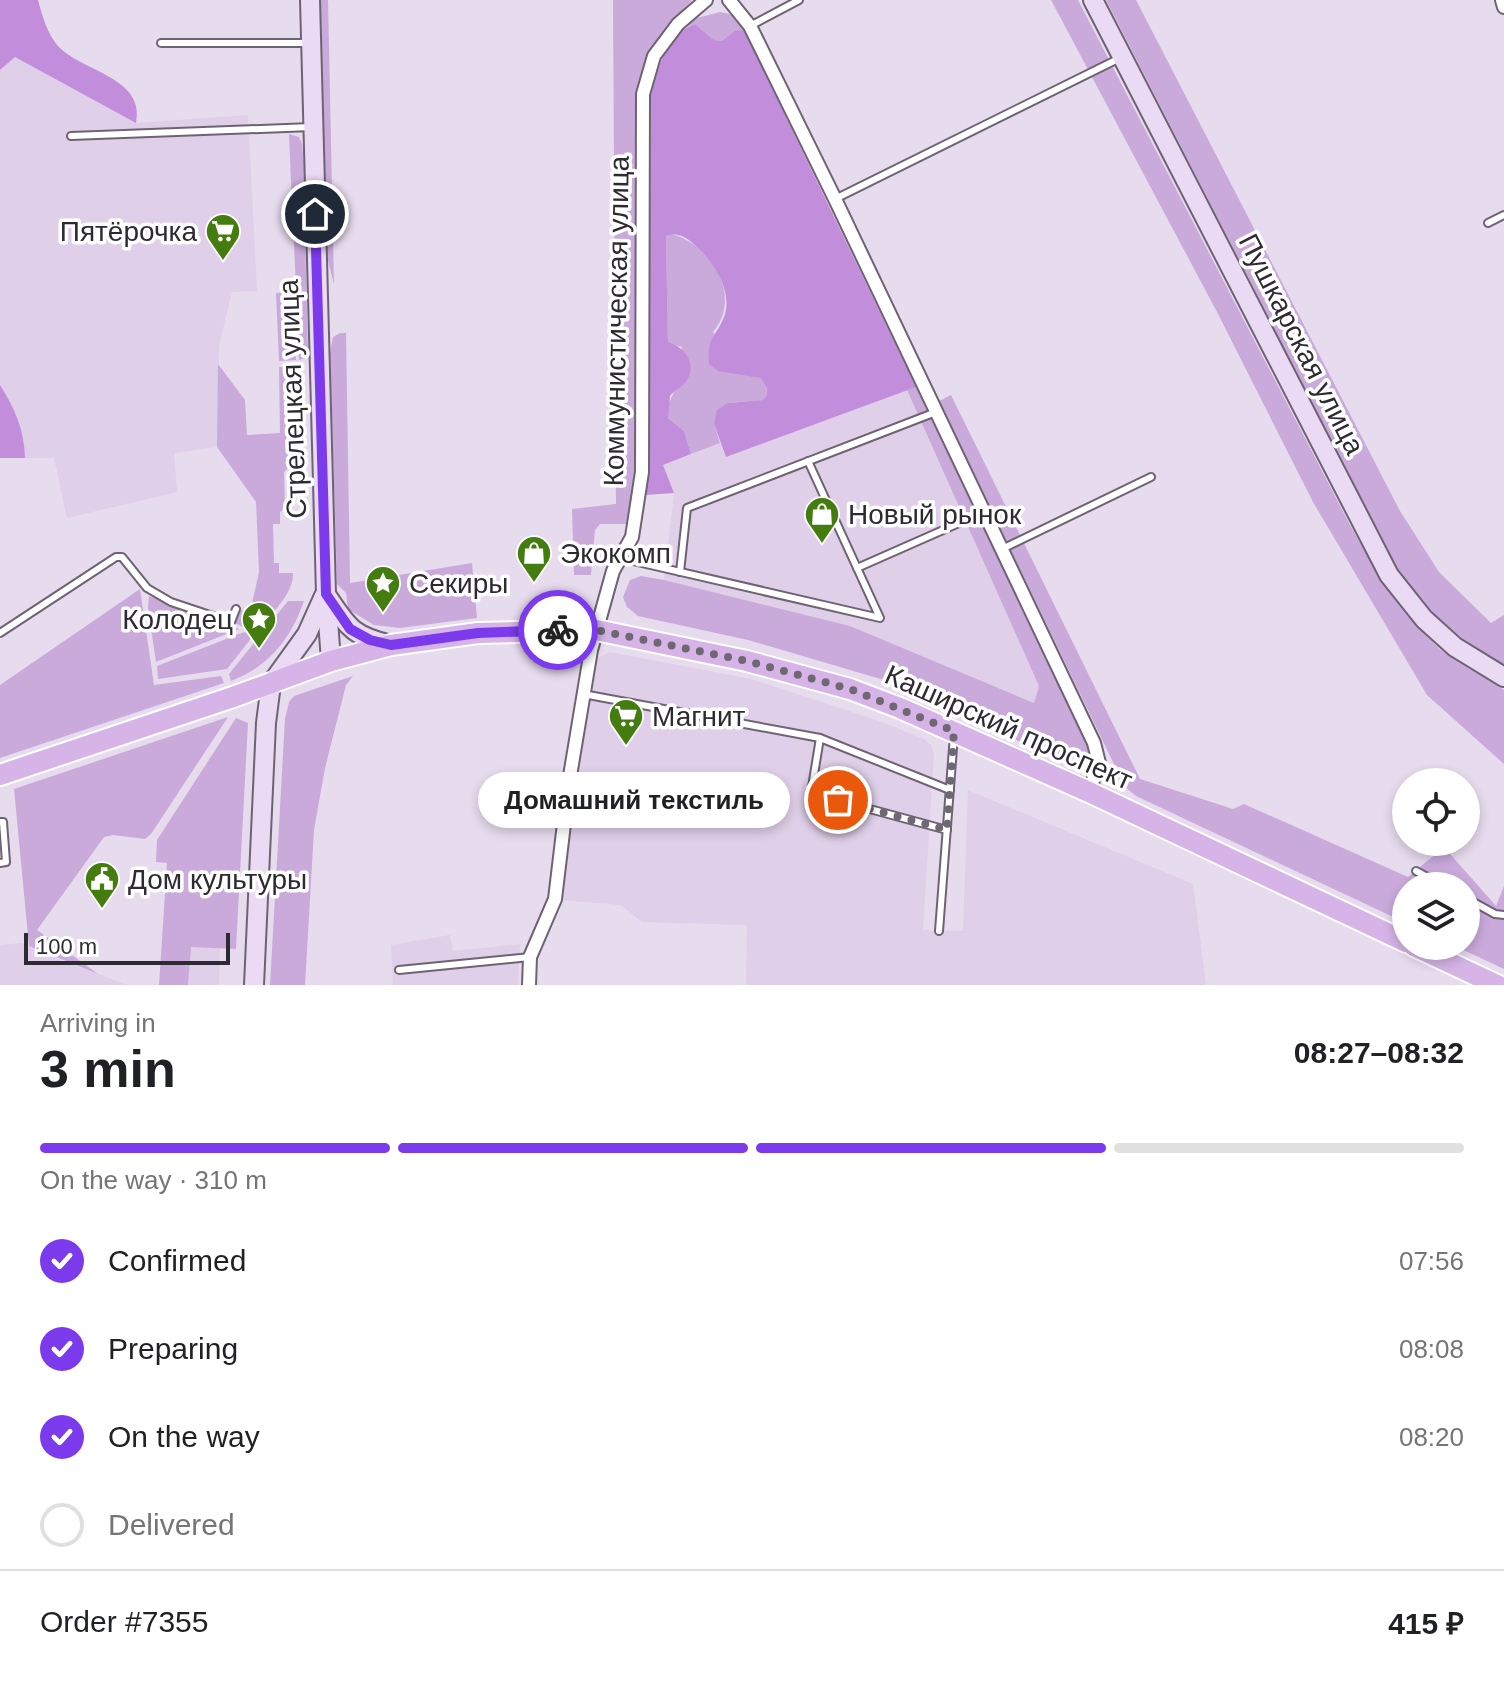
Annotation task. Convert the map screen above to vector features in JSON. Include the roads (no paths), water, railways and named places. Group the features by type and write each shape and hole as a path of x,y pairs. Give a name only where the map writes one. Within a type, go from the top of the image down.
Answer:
{"main road":[{"name":"Стрелецкая улица","path":"254,985 266,723 271,684 307,634 326,594 310,0"},
{"name":"Пушкарская улица","path":"1093,0 1389,575 1424,619 1444,637 1504,677"},
{"path":"326,594 350,629 370,640 391,645"},
{"path":"326,594 331,661"},
{"name":"Каширский проспект","path":"271,684 331,661 391,645 478,633 596,630 747,661 850,689 954,731 1392,935"},
{"path":"0,775 271,684"},
{"path":"1444,960 1497,985"}],"street":[{"name":"Коммунистическая улица","path":"529,985 530,957 555,899 583,694 596,630 613,571 632,537 642,472 643,94 654,56 678,24 706,0"},
{"path":"729,0 750,26 835,199 1094,743 1099,763 1089,792"},
{"path":"1502,0 1504,7"}],"lane":[{"path":"750,26 799,0"},
{"path":"161,43 311,43"},
{"path":"835,199 1122,56"},
{"path":"71,136 313,127"},
{"path":"1488,223 1504,215"},
{"path":"680,572 687,508 936,412"},
{"path":"620,558 880,618 808,461"},
{"path":"1002,549 1151,477"},
{"path":"857,568 984,512"},
{"path":"0,633 116,557 122,557 147,588 171,602 231,622 236,609"},
{"path":"583,694 820,738 950,790"},
{"path":"939,931 954,731"},
{"path":"820,738 811,793 947,830"},
{"path":"0,822 3,822 6,862 0,863"},
{"path":"1480,906 1504,915"},
{"path":"399,970 530,957"}],"place":[{"name":"Пятёрочка","path":"223,262"},
{"name":"Новый рынок","path":"822,545"},
{"name":"Экокомп","path":"534,584"},
{"name":"Секиры","path":"383,614"},
{"name":"Колодец","path":"259,650"},
{"name":"Магнит","path":"626,747"},
{"name":"Домашний текстиль","path":"838,800"},
{"name":"Дом культуры","path":"102,910"}]}
